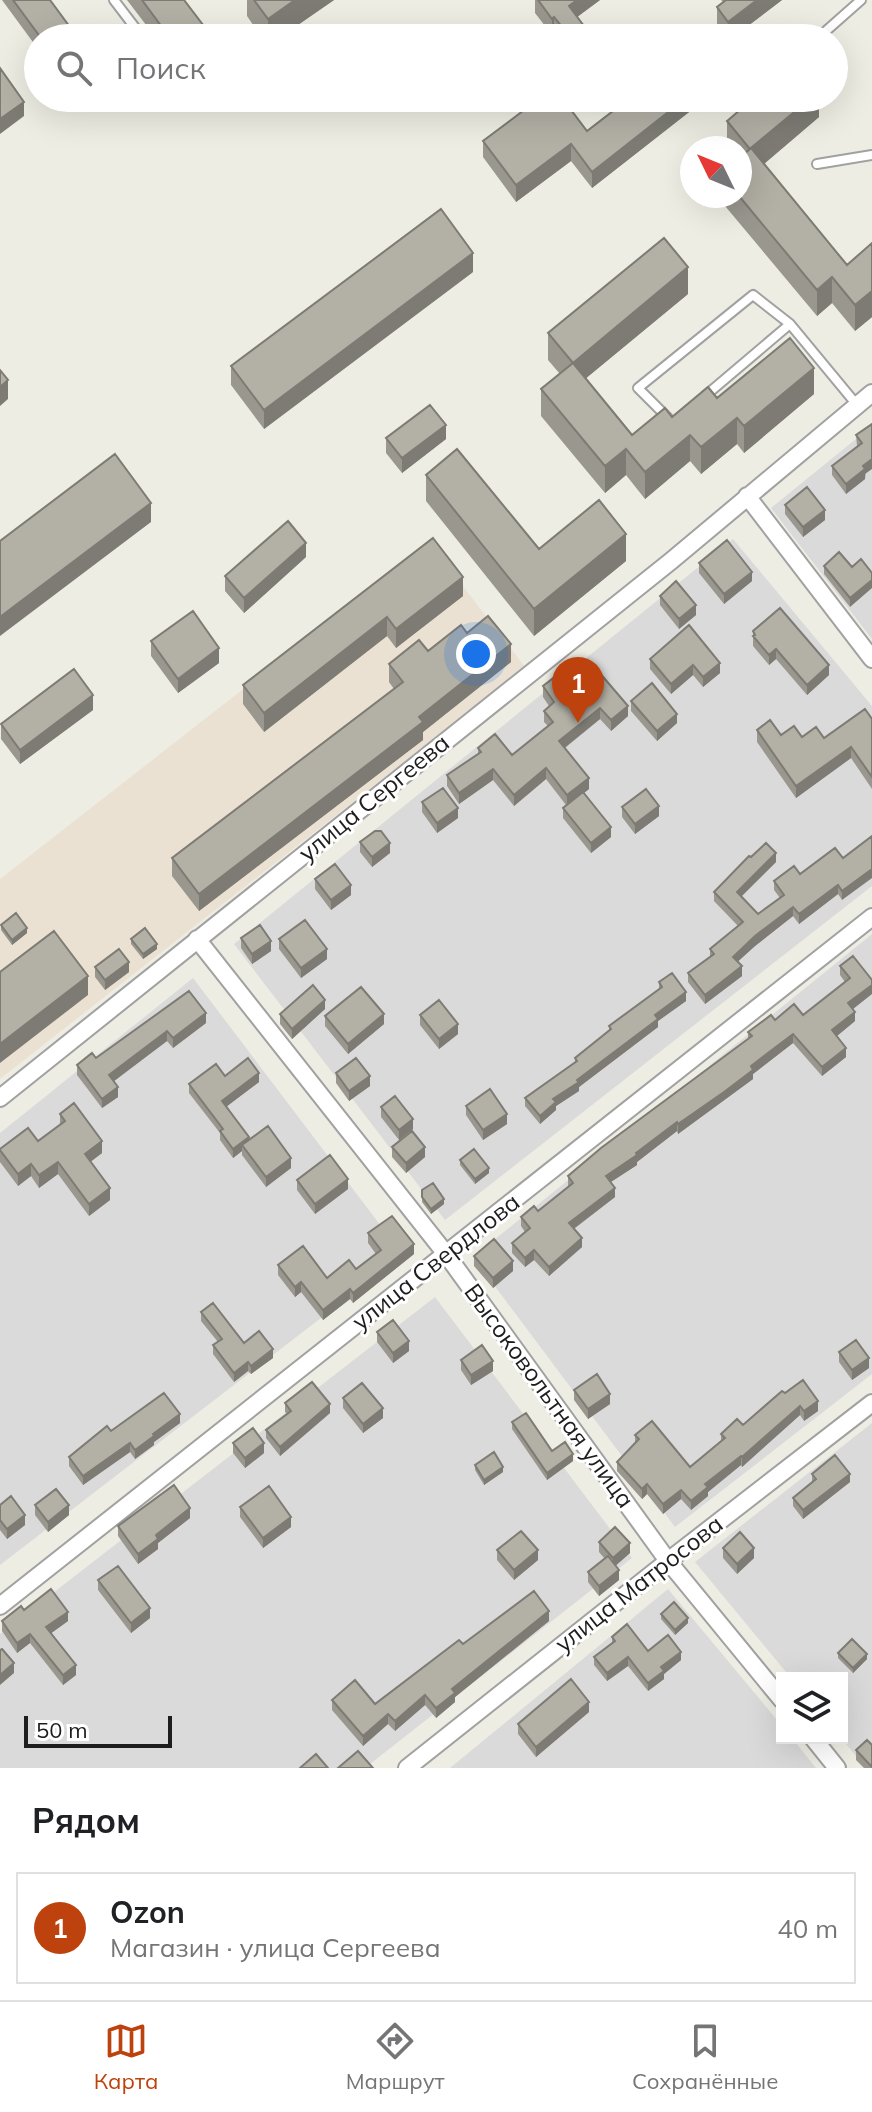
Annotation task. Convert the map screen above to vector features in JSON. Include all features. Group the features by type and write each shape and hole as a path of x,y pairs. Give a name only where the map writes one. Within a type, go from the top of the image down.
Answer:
{"street":[{"name":"улица Сергеева","path":"0,1098 671,561 872,393"},
{"path":"747,496 872,659"},
{"name":"улица Свердлова","path":"0,1606 872,917"},
{"name":"Высоковольтная улица","path":"197,939 446,1254 668,1561 776,1693"},
{"name":"улица Матросова","path":"407,1768 872,1403"},
{"path":"818,1744 837,1768"}],"lane":[{"path":"114,0 132,24"},
{"path":"834,24 861,0"},
{"path":"817,164 872,155"},
{"path":"673,423 638,388 753,295 790,324 857,405"},
{"path":"696,403 790,324"}],"shaded area":[{"path":"872,426 872,639 771,508"},
{"path":"733,539 872,706 872,886 445,1220 234,944"},
{"path":"430,543 525,667 0,1079 0,879"},
{"path":"872,934 872,1374 675,1527 473,1257"},
{"path":"193,978 403,1255 0,1565 0,1133"},
{"path":"435,1297 632,1558 365,1768 0,1768 0,1634"},
{"path":"872,1423 872,1768 866,1768 846,1744 848,1672 786,1672 695,1562"},
{"path":"668,1589 776,1719 776,1744 797,1744 816,1768 450,1768"}],"building":[{"path":"13,0 50,0 68,24 31,24"},
{"path":"142,0 184,0 202,24 160,24"},
{"path":"254,0 295,0 268,19"},
{"path":"538,0 577,0 569,6 582,24 560,24 554,17 552,19"},
{"path":"726,0 757,0 728,22 717,7"},
{"path":"0,68 24,102 0,119"},
{"path":"521,112 573,112 587,131 612,112 668,112 592,172 571,144 516,185 483,141"},
{"path":"738,112 794,112 752,147 752,136 739,136 727,121"},
{"path":"752,149 847,265 872,243 872,291 855,305 832,277 817,290 749,208 752,208"},
{"path":"441,209 473,253 264,410 231,366"},
{"path":"664,238 688,267 573,363 548,333"},
{"path":"790,338 814,368 744,426 737,418 701,447 690,435 645,472 626,449 605,466 541,389 573,363 632,435 665,408 672,417 708,387 717,398"},
{"path":"0,370 8,380 0,387"},
{"path":"430,405 446,425 402,458 386,438"},
{"path":"872,424 872,459 846,484 832,466 862,443 856,435"},
{"path":"457,449 539,549 599,500 626,534 534,609 426,475"},
{"path":"115,454 151,503 0,617 0,541"},
{"path":"807,487 825,510 803,527 785,505"},
{"path":"288,521 306,543 244,598 225,576"},
{"path":"433,538 463,577 396,629 387,617 264,713 243,685"},
{"path":"727,540 752,572 724,594 699,563"},
{"path":"839,552 852,567 861,559 872,573 872,580 850,598 824,566"},
{"path":"676,581 696,605 679,619 660,596"},
{"path":"780,608 829,665 807,685 776,649 769,655 753,636 753,631"},
{"path":"193,611 219,648 178,679 151,641"},
{"path":"488,616 511,644 419,717 423,722 199,894 172,858 403,682 389,664 419,640 428,651 461,625 467,633"},
{"path":"689,625 720,663 703,677 693,665 671,684 650,659"},
{"path":"74,669 93,695 20,750 1,724"},
{"path":"598,671 628,706 611,720 600,708 559,741 589,778 567,795 546,768 514,795 493,769 459,793 447,775 481,752 478,748 495,734 512,755 553,722 544,711 554,702 543,686 556,676 571,694"},
{"path":"652,683 677,714 657,731 631,701"},
{"path":"865,709 872,719 872,777 851,747 796,786 757,730 770,720 781,735 794,726 802,737 816,727 824,738"},
{"path":"443,788 458,808 437,823 422,802"},
{"path":"646,789 659,806 635,824 622,807"},
{"path":"583,792 611,827 591,843 563,808"},
{"path":"375,831 381,831 390,843 372,857 360,842"},
{"path":"872,836 872,869 842,891 838,885 799,914 793,907 733,957 742,966 705,995 688,973 714,954 710,949 743,922 714,892 749,856 766,843 776,853 737,892 758,914 784,895 774,881 794,866 800,874 835,848 843,858"},
{"path":"335,864 351,885 331,900 315,879"},
{"path":"16,913 27,928 12,940 1,925"},
{"path":"305,920 327,949 301,968 279,939"},
{"path":"260,925 271,941 252,954 241,938"},
{"path":"145,928 157,944 143,954 131,939"},
{"path":"54,931 88,976 0,1044 0,972"},
{"path":"119,949 129,962 105,980 95,967"},
{"path":"853,956 872,980 872,985 848,1003 855,1012 832,1030 846,1048 822,1067 793,1034 751,1066 753,1070 606,1176 615,1188 569,1223 582,1238 549,1267 534,1250 525,1258 512,1243 530,1228 521,1217 534,1206 538,1211 573,1183 568,1176 601,1148 752,1036 748,1032 771,1015 775,1020 794,1004 803,1015 850,978 840,966"},
{"path":"672,973 686,992 655,1015 658,1019 553,1099 556,1102 540,1116 525,1098 577,1061 575,1058 611,1029 609,1026 662,987 659,982"},
{"path":"313,985 325,1000 292,1029 280,1014"},
{"path":"361,987 384,1014 348,1044 325,1016"},
{"path":"189,991 206,1013 173,1038 167,1031 109,1075 118,1087 102,1099 77,1065 92,1053 96,1058"},
{"path":"439,1000 458,1024 439,1039 420,1015"},
{"path":"248,1058 259,1073 222,1101 249,1137 233,1149 220,1131 223,1129 189,1084 216,1064 225,1076"},
{"path":"356,1058 370,1076 349,1091 336,1073"},
{"path":"490,1089 507,1114 483,1130 466,1106"},
{"path":"395,1096 413,1119 399,1130 381,1107"},
{"path":"74,1103 102,1141 85,1154 110,1188 89,1204 58,1162 39,1175 31,1164 18,1174 0,1150 28,1128 38,1141 65,1121 60,1114"},
{"path":"268,1126 291,1158 266,1177 242,1145"},
{"path":"412,1131 425,1147 406,1163 392,1147"},
{"path":"474,1149 489,1168 475,1179 460,1160"},
{"path":"330,1155 348,1179 315,1204 297,1180"},
{"path":"433,1183 444,1199 431,1209 422,1197 422,1190"},
{"path":"392,1216 414,1244 353,1293 350,1289 323,1310 301,1282 295,1287 278,1265 303,1246 327,1278 349,1260 356,1269 381,1250 368,1233"},
{"path":"494,1239 513,1261 493,1278 474,1256"},
{"path":"213,1303 244,1343 259,1331 273,1349 251,1366 248,1362 234,1373 213,1345 222,1339 201,1312"},
{"path":"393,1320 409,1341 393,1353 377,1332"},
{"path":"856,1340 869,1358 852,1370 839,1352"},
{"path":"482,1345 493,1361 471,1375 461,1360"},
{"path":"597,1374 610,1394 588,1409 574,1390"},
{"path":"803,1380 818,1401 804,1411 800,1406 742,1457 705,1484 708,1487 691,1501 681,1490 663,1504 647,1484 642,1489 617,1462 639,1439 635,1435 652,1421 690,1467 725,1438 721,1434 737,1419 743,1425 782,1391 785,1393"},
{"path":"312,1382 330,1404 280,1447 266,1430 291,1411 285,1403"},
{"path":"362,1383 383,1408 363,1424 343,1398"},
{"path":"164,1393 180,1414 135,1450 130,1443 83,1476 69,1457 107,1426 111,1431"},
{"path":"526,1413 552,1451 565,1442 573,1454 547,1473 512,1422"},
{"path":"253,1428 264,1443 245,1458 233,1443"},
{"path":"494,1452 503,1467 484,1480 475,1465"},
{"path":"835,1455 850,1474 803,1510 793,1498 816,1479 812,1474"},
{"path":"174,1485 190,1508 138,1554 118,1526"},
{"path":"269,1486 291,1517 263,1538 240,1507"},
{"path":"56,1489 69,1505 48,1522 35,1505"},
{"path":"11,1496 25,1515 7,1529 0,1520 0,1505"},
{"path":"615,1527 630,1543 613,1558 599,1542"},
{"path":"521,1531 538,1550 514,1570 497,1550"},
{"path":"740,1532 754,1548 737,1564 723,1548"},
{"path":"608,1556 619,1570 599,1586 588,1572"},
{"path":"118,1566 150,1608 131,1623 98,1580"},
{"path":"51,1589 68,1612 46,1627 76,1665 63,1675 30,1634 17,1643 2,1621 21,1606 24,1610"},
{"path":"534,1591 549,1611 452,1689 455,1693 436,1708 425,1695 395,1721 388,1714 363,1736 332,1700 355,1680 375,1704 459,1640 463,1644"},
{"path":"674,1602 688,1618 675,1630 661,1614"},
{"path":"627,1624 648,1651 668,1635 681,1652 661,1667 664,1671 648,1683 628,1657 607,1673 594,1657 615,1641 612,1637"},
{"path":"852,1639 867,1654 853,1668 838,1653"},
{"path":"0,1650 14,1663 0,1675"},
{"path":"571,1679 589,1702 536,1747 518,1724"},
{"path":"867,1740 872,1745 872,1767 856,1750"},
{"path":"358,1751 373,1768 338,1768"},
{"path":"316,1754 328,1768 300,1768"}],"place":[{"name":"Ozon","path":"578,723"}]}
